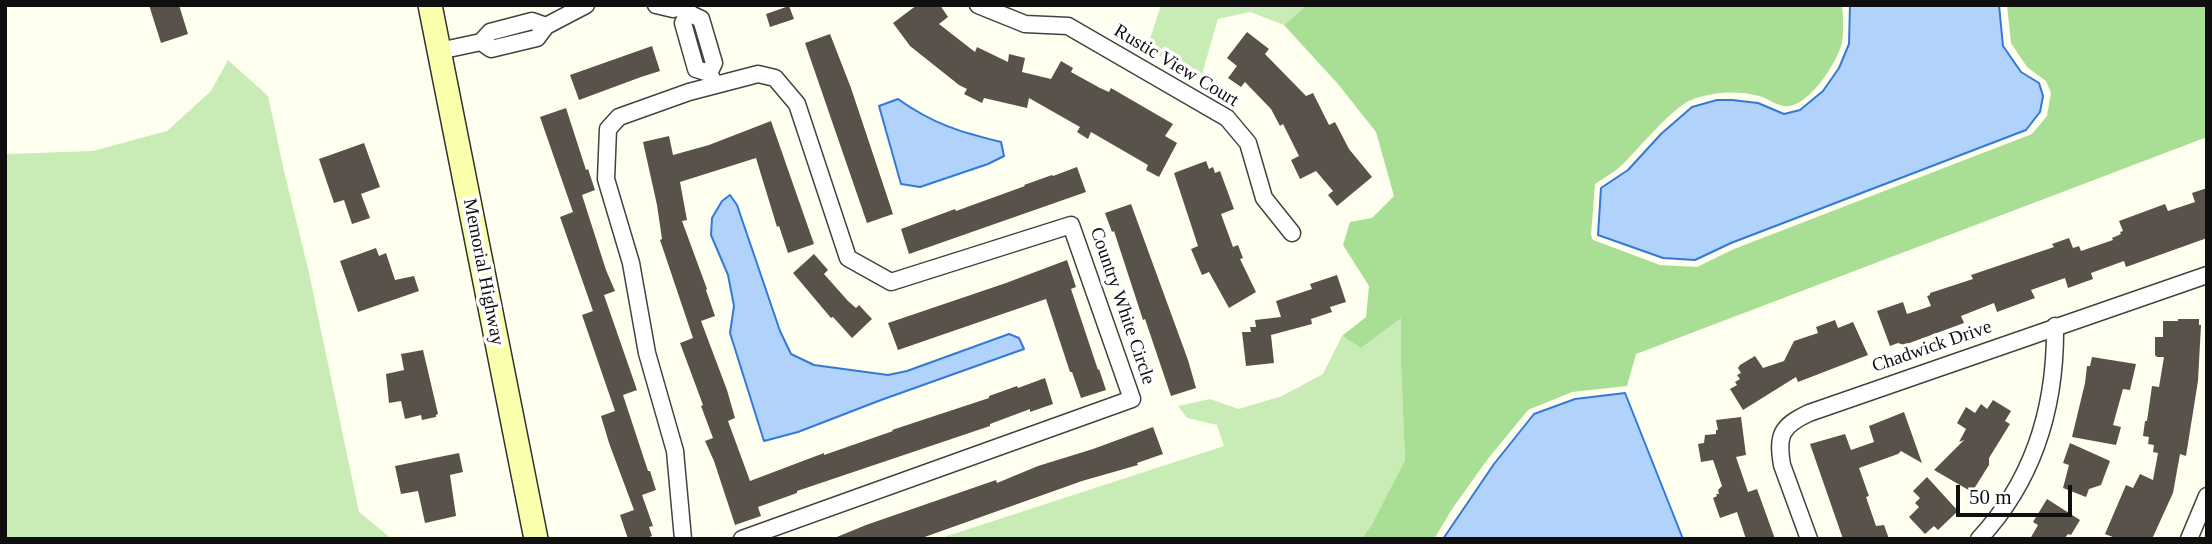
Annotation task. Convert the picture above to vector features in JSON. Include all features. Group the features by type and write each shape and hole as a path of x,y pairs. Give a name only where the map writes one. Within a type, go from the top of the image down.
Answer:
{"street":[{"name":"Memorial Highway","path":"430,5 536,539"},
{"path":"439,51 481,42 490,32 532,21 546,26 586,5"},
{"path":"656,5 673,9 687,8 701,19 714,63 712,78"},
{"name":"Rustic View Court","path":"978,5 1025,24 1068,26 1227,118 1248,143 1264,198 1292,233"},
{"name":"Country White Circle","path":"683,539 675,451 647,353 631,263 606,179 608,129 619,117 712,78 758,74 775,78 793,96 797,104 848,258 891,282 1071,225 1132,399 742,539"},
{"name":"Chadwick Drive","path":"1809,539 1780,453 1779,440 1784,429 1790,424 1809,413 2207,275"},
{"path":"1979,539 2016,491 2043,426 2055,360 2055,326"},
{"path":"2189,539 2207,496"}],"green space":[{"path":"1161,5 1307,5 1284,25 1250,12 1218,19 1200,81 1147,48"},
{"path":"1307,5 1842,5 1843,33 1839,51 1820,83 1802,100 1784,106 1759,96 1733,93 1707,95 1691,100 1666,119 1622,165 1595,184 1591,235 1593,240 1660,265 1697,267 1734,249 2032,134 2047,116 2051,93 2046,81 2027,67 2011,43 2007,5 2207,5 2207,137 1636,354 1627,386 1572,392 1528,410 1487,460 1434,539 1361,539 1371,526 1405,460 1401,318 1361,348 1342,336 1366,317 1369,286 1343,245 1350,222 1372,218 1394,196 1376,132 1338,84 1284,25"},
{"path":"228,60 268,96 309,273 359,512 392,539 5,539 5,154 93,151 167,131 211,91"},
{"path":"1401,317 1405,460 1371,526 1361,539 938,539 1224,446 1217,425 1187,418 1178,406 1210,399 1239,409 1282,396 1323,374 1342,336 1361,348"}],"water":[{"path":"1850,5 1999,5 2003,46 2021,72 2039,83 2043,96 2040,112 2026,130 1731,243 1695,260 1663,258 1598,235 1601,188 1628,170 1661,134 1692,107 1717,100 1732,100 1758,103 1784,114 1800,110 1823,91 1839,68 1849,44"},
{"path":"898,99 947,126 1001,142 1004,156 920,187 901,184 879,106"},
{"path":"730,195 737,205 780,331 791,354 814,365 888,375 907,371 1009,334 1019,338 1024,349 798,432 764,441 730,333 734,306 728,275 711,235 712,218 722,201"},
{"path":"1625,393 1683,539 1443,539 1494,464 1534,414 1575,399"}],"building":[{"path":"149,5 179,5 188,34 161,43"},
{"path":"917,5 940,5 948,17 939,24 975,52 977,47 1008,62 1009,54 1025,58 1022,72 1051,79 1061,61 1073,68 1071,72 1109,92 1111,88 1173,124 1165,136 1177,143 1159,177 1146,170 1148,165 1091,132 1088,139 1077,132 1080,127 1029,98 1027,108 984,98 982,103 964,94 967,89 910,46 893,23"},
{"path":"789,6 794,19 770,27 766,14"},
{"path":"1247,32 1269,49 1265,54 1306,96 1313,93 1329,125 1335,122 1349,149 1372,177 1337,206 1328,195 1333,191 1316,171 1300,179 1291,160 1299,156 1283,124 1280,126 1271,109 1245,82 1241,87 1228,78 1237,66 1227,58"},
{"path":"830,34 893,214 867,223 805,43"},
{"path":"652,46 660,71 579,100 570,75"},
{"path":"566,108 595,190 582,195 615,291 604,295 637,390 623,395 656,490 642,495 653,526 649,527 652,536 644,539 628,539 620,515 634,510 601,416 615,411 582,315 593,311 560,217 573,212 540,117"},
{"path":"771,121 814,244 788,253 779,226 777,227 756,158 680,182 687,220 682,221 715,316 701,321 727,390 735,418 728,421 750,481 1045,378 1053,404 1030,412 1030,409 990,426 797,491 758,507 761,516 735,525 705,441 713,438 680,343 693,338 660,240 657,205 643,142 669,136 673,155 709,145"},
{"path":"364,143 380,187 361,194 370,218 352,224 344,200 334,203 319,159"},
{"path":"1206,161 1209,169 1213,167 1215,173 1220,171 1234,209 1221,214 1233,247 1238,245 1243,258 1240,259 1256,292 1229,308 1209,272 1202,275 1191,249 1198,246 1174,173"},
{"path":"1077,167 1086,192 909,254 901,229"},
{"path":"2207,188 2207,238 2126,267 2124,261 2091,273 2093,279 2068,288 2065,278 2031,290 2035,298 1997,312 1994,303 1961,316 1964,323 1904,345 1898,343 1890,346 1877,311 1903,302 1907,314 1931,306 1927,296 1930,293 1973,279 1971,275 2054,247 2052,244 2069,238 2073,248 2079,246 2081,251 2113,240 2112,238 2123,231 2119,221 2165,204 2168,211 2195,202 2192,193"},
{"path":"1131,204 1196,388 1171,396 1114,231 1112,232 1105,213"},
{"path":"376,248 379,256 386,253 395,280 414,276 419,291 358,312 340,261"},
{"path":"814,254 828,270 824,274 848,301 856,308 859,305 872,319 852,338 833,317 831,318 793,273"},
{"path":"1067,260 1076,287 1071,289 1106,390 1081,398 1046,299 898,350 888,323"},
{"path":"1337,275 1346,302 1330,307 1332,312 1311,319 1312,324 1271,335 1274,363 1246,366 1242,332 1251,332 1250,327 1256,327 1255,320 1281,317 1276,301 1312,289 1310,284"},
{"path":"2199,319 2201,325 2198,381 2186,456 2180,454 2173,493 2152,539 2118,539 2105,534 2126,485 2133,488 2140,474 2153,480 2158,453 2153,452 2154,445 2148,444 2149,437 2143,436 2152,386 2159,387 2164,357 2155,355 2155,337 2163,337 2163,321"},
{"path":"1835,320 1838,328 1853,322 1868,355 1798,382 1796,377 1743,410 1730,389 1737,385 1735,382 1740,379 1737,375 1741,373 1738,368 1740,365 1755,356 1763,368 1784,361 1794,341 1818,333 1816,327"},
{"path":"423,350 438,414 436,417 422,420 421,415 405,419 401,401 389,403 386,374 404,370 401,354"},
{"path":"2092,357 2136,364 2130,390 2123,389 2113,425 2121,427 2116,445 2072,437 2087,366 2090,366"},
{"path":"1993,400 2011,411 2005,421 2010,424 1972,492 1934,470 1964,440 1959,442 1966,429 1957,423 1966,407 1975,413 1981,404 1987,409"},
{"path":"1904,412 1922,463 1901,451 1859,468 1876,526 1884,525 1889,539 1843,539 1810,444 1845,434 1851,450 1874,442 1869,426"},
{"path":"1741,417 1746,455 1736,457 1748,492 1757,489 1775,539 1746,539 1737,512 1720,518 1713,498 1719,494 1718,490 1722,486 1713,460 1701,462 1698,444 1704,443 1705,435 1716,434 1716,420"},
{"path":"1153,427 1163,454 1137,463 1138,465 1082,481 919,539 832,539 866,525 996,480 997,483 1038,466"},
{"path":"2070,443 2110,461 2101,485 2089,489 2086,497 2063,488 2069,465 2063,463"},
{"path":"459,453 463,472 450,475 456,516 425,523 418,491 401,494 395,466"},
{"path":"1927,477 1958,511 1938,530 1934,526 1925,534 1909,517 1919,507 1915,503 1920,498 1913,491"},
{"path":"2047,499 2080,520 2071,535 2068,534 2064,539 2030,539 2038,525 2033,522"}]}
